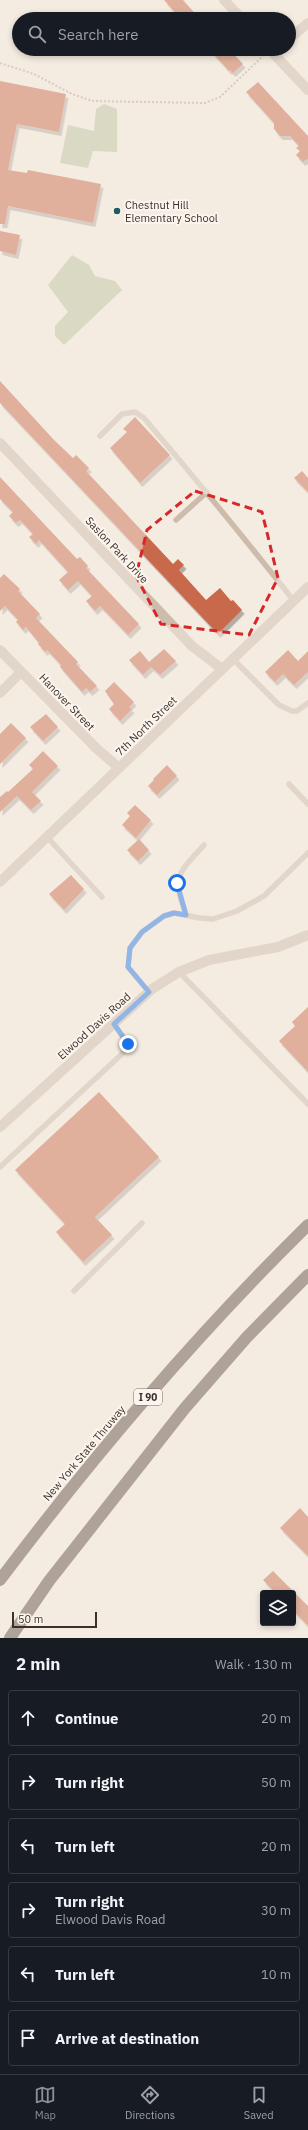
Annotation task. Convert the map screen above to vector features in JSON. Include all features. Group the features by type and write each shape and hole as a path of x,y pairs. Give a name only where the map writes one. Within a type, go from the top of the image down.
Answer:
{"highway":[{"name":"New York State Thruway","path":"0,1580 61,1498 165,1377 254,1278 308,1224"},
{"path":"10,1638 49,1581 185,1408 247,1337 308,1275"}],"street":[{"path":"224,0 235,12"},
{"path":"296,33 308,23"},
{"path":"276,56 308,90"},
{"name":"Saslon Park Drive","path":"0,443 192,646 222,670"},
{"name":"7th North Street","path":"0,882 307,590"},
{"name":"Hanover Street","path":"0,650 96,748 119,768"},
{"path":"0,693 21,672"},
{"name":"Elwood Davis Road","path":"0,1128 149,992 179,972 209,960 278,947 308,935"}],"lane":[{"path":"100,436 122,414 135,412 144,418 207,492 243,540 294,601"},
{"path":"176,520 207,492"},
{"path":"233,659 279,705 286,710 297,711 308,703"},
{"path":"289,784 308,804"},
{"path":"47,837 102,897"},
{"path":"186,915 178,894 178,877 185,866 204,845"},
{"path":"149,992 128,967 130,948 142,932 164,916 174,913 213,919 237,911 264,896 308,853"},
{"path":"179,972 308,1104"},
{"path":"0,1167 122,1054 128,1044 114,1024"},
{"path":"74,1290 142,1223"}],"path":[{"path":"0,63 34,74 72,94 92,101 205,103 220,97 265,56"}],"highlighted area":[{"path":"195,491 262,512 278,578 249,635 161,624 136,576 147,530"}],"green space":[{"path":"104,104 117,109 117,152 93,151 88,168 60,163 68,125 94,131 96,109"},
{"path":"72,255 89,265 95,276 115,281 122,290 64,345 55,336 55,326 68,312 48,285"}],"building":[{"path":"164,0 183,0 194,12 175,12"},
{"path":"215,56 236,56 243,64 233,73 230,70 229,71"},
{"path":"0,81 66,94 59,132 17,124 8,170 27,173 28,170 101,184 93,223 8,206 5,224 0,224"},
{"path":"258,82 308,136 308,160 307,159 303,162 296,155 300,151 296,148 299,146 290,136 280,136 274,129 274,123 246,92"},
{"path":"0,231 20,235 16,255 0,251"},
{"path":"0,381 54,440 73,458 76,455 89,468 86,471 173,564 178,559 184,565 179,570 206,600 220,588 231,601 233,600 242,610 218,634 0,403"},
{"path":"135,417 170,455 140,483 110,448 127,432 123,429"},
{"path":"302,471 308,478 308,492 294,478"},
{"path":"0,477 77,559 80,557 88,566 86,568 139,624 128,635 100,606 95,611 86,601 92,596 78,581 68,590 59,580 68,572 39,540 36,544 29,537 33,534 20,520 16,523 9,516 13,512 0,499"},
{"path":"4,574 20,589 18,591 40,614 36,618 78,662 76,664 97,686 90,692 86,688 82,692 60,667 61,665 47,650 45,652 38,644 39,643 26,627 23,630 16,622 18,620 5,606 0,611 0,578"},
{"path":"164,649 176,661 160,675 151,667 143,675 129,660 140,651 149,662"},
{"path":"288,650 298,661 308,651 308,672 294,685 283,674 275,682 265,672"},
{"path":"114,682 134,702 129,707 132,709 120,721 109,709 114,704 105,691"},
{"path":"46,714 58,727 43,741 30,727"},
{"path":"11,723 26,738 0,764 0,734"},
{"path":"43,751 58,766 32,792 41,801 31,810 17,796 0,812 0,797 7,791 8,792 33,769 29,765"},
{"path":"167,765 177,776 157,795 148,786"},
{"path":"135,805 151,820 136,838 122,825 130,816 127,813"},
{"path":"139,839 149,850 138,861 127,850"},
{"path":"71,875 84,889 64,910 49,894"},
{"path":"308,1007 308,1072 279,1041 295,1026 292,1022"},
{"path":"99,1092 159,1157 95,1217 112,1235 83,1262 56,1232 65,1224 15,1170"},
{"path":"300,1508 308,1517 308,1556 280,1528"},
{"path":"273,1571 292,1590 273,1590 263,1580"},
{"path":"296,1594 308,1606 308,1626 296,1613"}],"place":[{"name":"Chestnut Hill Elementary School","path":"117,211"}],"route":[{"path":"128,1044 114,1024 149,992 128,967 130,948 142,932 164,916 174,913 186,915 178,894 177,883"}]}
